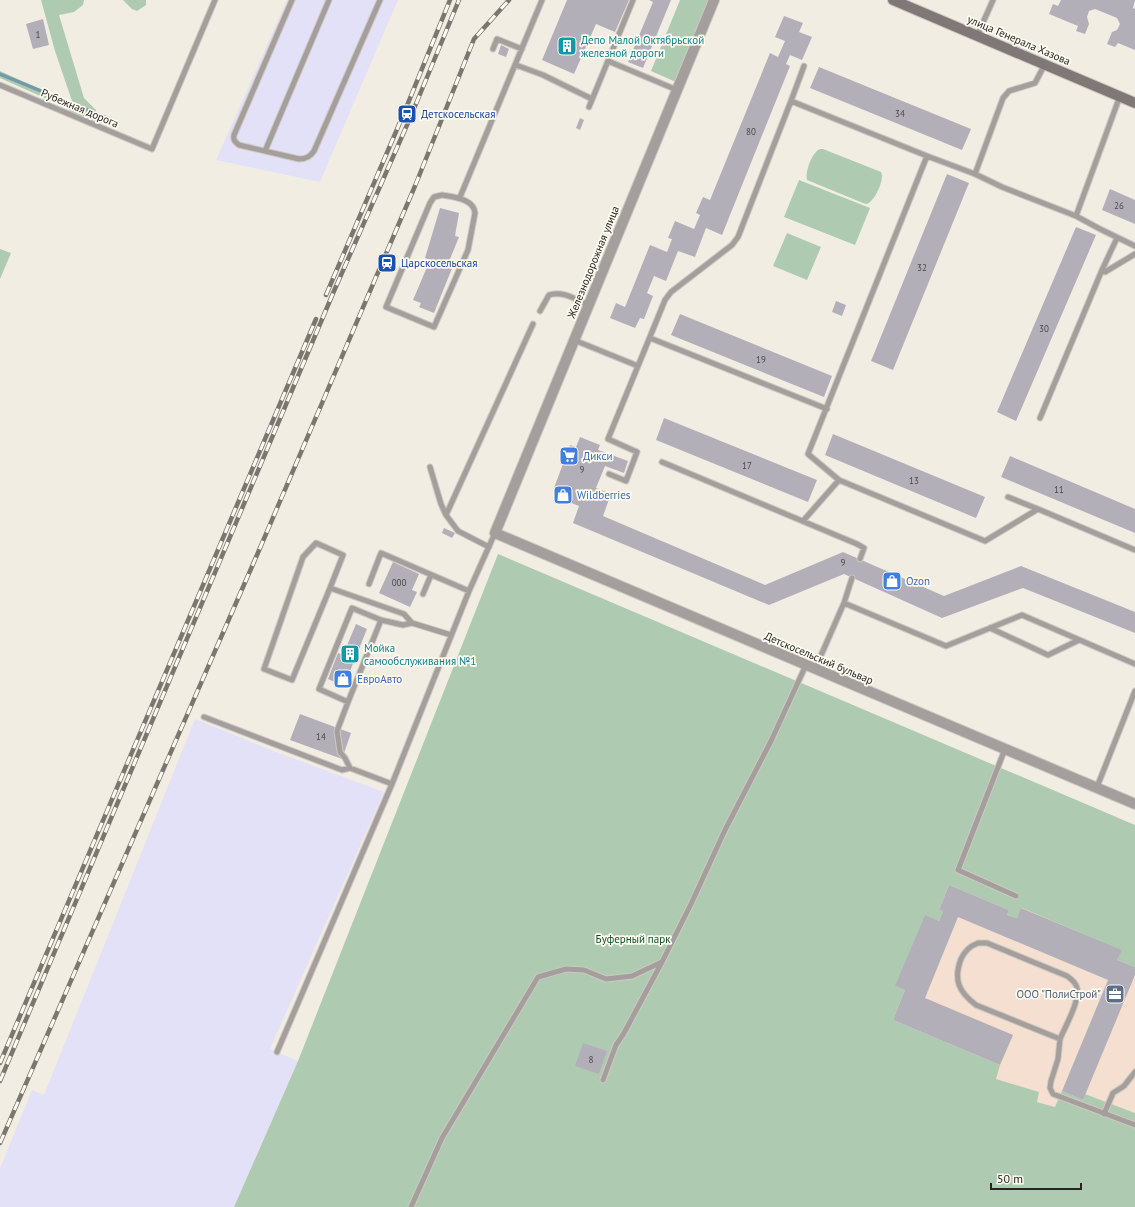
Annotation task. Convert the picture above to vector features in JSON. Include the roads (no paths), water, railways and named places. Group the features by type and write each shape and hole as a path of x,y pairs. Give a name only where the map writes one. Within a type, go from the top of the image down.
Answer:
{"street":[{"name":"Железнодорожная улица","path":"494,533 714,0"},
{"name":"улица Генерала Хазова","path":"893,0 1135,102"},
{"name":"Детскосельский бульвар","path":"494,533 1135,804"}],"lane":[{"name":"Рубежная дорога","path":"0,85 152,149 215,0"},
{"path":"292,0 234,135 234,139 239,145 305,159 314,151 380,0"},
{"path":"265,151 329,0"},
{"path":"460,197 542,0"},
{"path":"589,107 633,0"},
{"path":"977,36 993,0"},
{"path":"493,49 497,39 522,49"},
{"path":"608,60 677,90"},
{"path":"974,174 1003,98 1009,91 1035,83 1044,64"},
{"path":"516,65 543,75 592,99"},
{"path":"609,474 626,481 637,452 608,439 665,300 671,292 732,244 738,237 804,66"},
{"path":"1076,216 1120,96"},
{"path":"791,102 1076,216 1135,246"},
{"path":"927,156 808,454 839,480 985,541 1038,509"},
{"path":"442,195 460,197 472,205 475,209 468,250 434,328 386,307 430,202 434,197 442,195"},
{"path":"1040,418 1102,270 1117,238"},
{"path":"1102,270 1106,272 1135,254"},
{"path":"540,311 549,295 555,293 589,305"},
{"path":"446,515 533,324"},
{"path":"650,338 827,409"},
{"path":"574,340 638,366"},
{"path":"662,462 864,548 860,559"},
{"path":"430,467 441,504 446,515 458,531 489,547"},
{"path":"803,521 839,480"},
{"path":"1008,497 1135,550"},
{"path":"276,1052 392,784 451,635 494,533"},
{"path":"316,543 343,555 330,588 292,680 264,669 303,557 316,543"},
{"path":"369,584 381,554 469,591"},
{"path":"423,594 431,575"},
{"path":"603,1080 616,1045 662,962 725,830 844,603 852,578"},
{"path":"330,588 404,614 412,623"},
{"path":"844,603 946,646 1022,615 1135,664"},
{"path":"348,702 319,689 352,608 381,620 403,625 412,623 451,635"},
{"path":"350,768 346,758 340,752 337,731 381,620"},
{"path":"990,628 1048,655 1079,640"},
{"path":"1097,787 1135,691"},
{"path":"204,717 342,770 350,768 392,784"},
{"path":"1005,749 958,870 1016,896"},
{"path":"1060,1039 976,1005 967,998 959,985 957,975 957,970 964,952 971,946 978,943 987,943 1066,976 1072,980 1077,986 1076,1001 1060,1039 1058,1059 1050,1081 1050,1088 1053,1094 1135,1125"},
{"path":"411,1207 442,1138 538,977 566,969 584,970 606,979 632,976 662,962"},
{"path":"1104,1114 1113,1093 1124,1086 1135,1072"}],"waterway":[{"path":"0,74 107,118"}],"railway":[{"path":"326,295 404,113 450,0"},
{"path":"0,1081 334,291 411,116 459,0"},
{"path":"0,1143 257,555 415,186 474,39 509,0"},
{"path":"0,1063 316,319"}],"place":[{"name":"Депо Малой Октябрьской железной дороги","path":"567,46"},
{"name":"Детскосельская","path":"407,114"},
{"name":"Царскосельская","path":"387,263"},
{"name":"Дикси","path":"569,456"},
{"name":"Wildberries","path":"563,495"},
{"name":"Ozon","path":"892,581"},
{"name":"Мойка самообслуживания №1","path":"350,654"},
{"name":"ЕвроАвто","path":"343,679"},
{"name":"ООО \"ПолиСтрой\"","path":"1115,994"}],"park label":[{"name":"Буферный парк","path":"633,939"}]}
